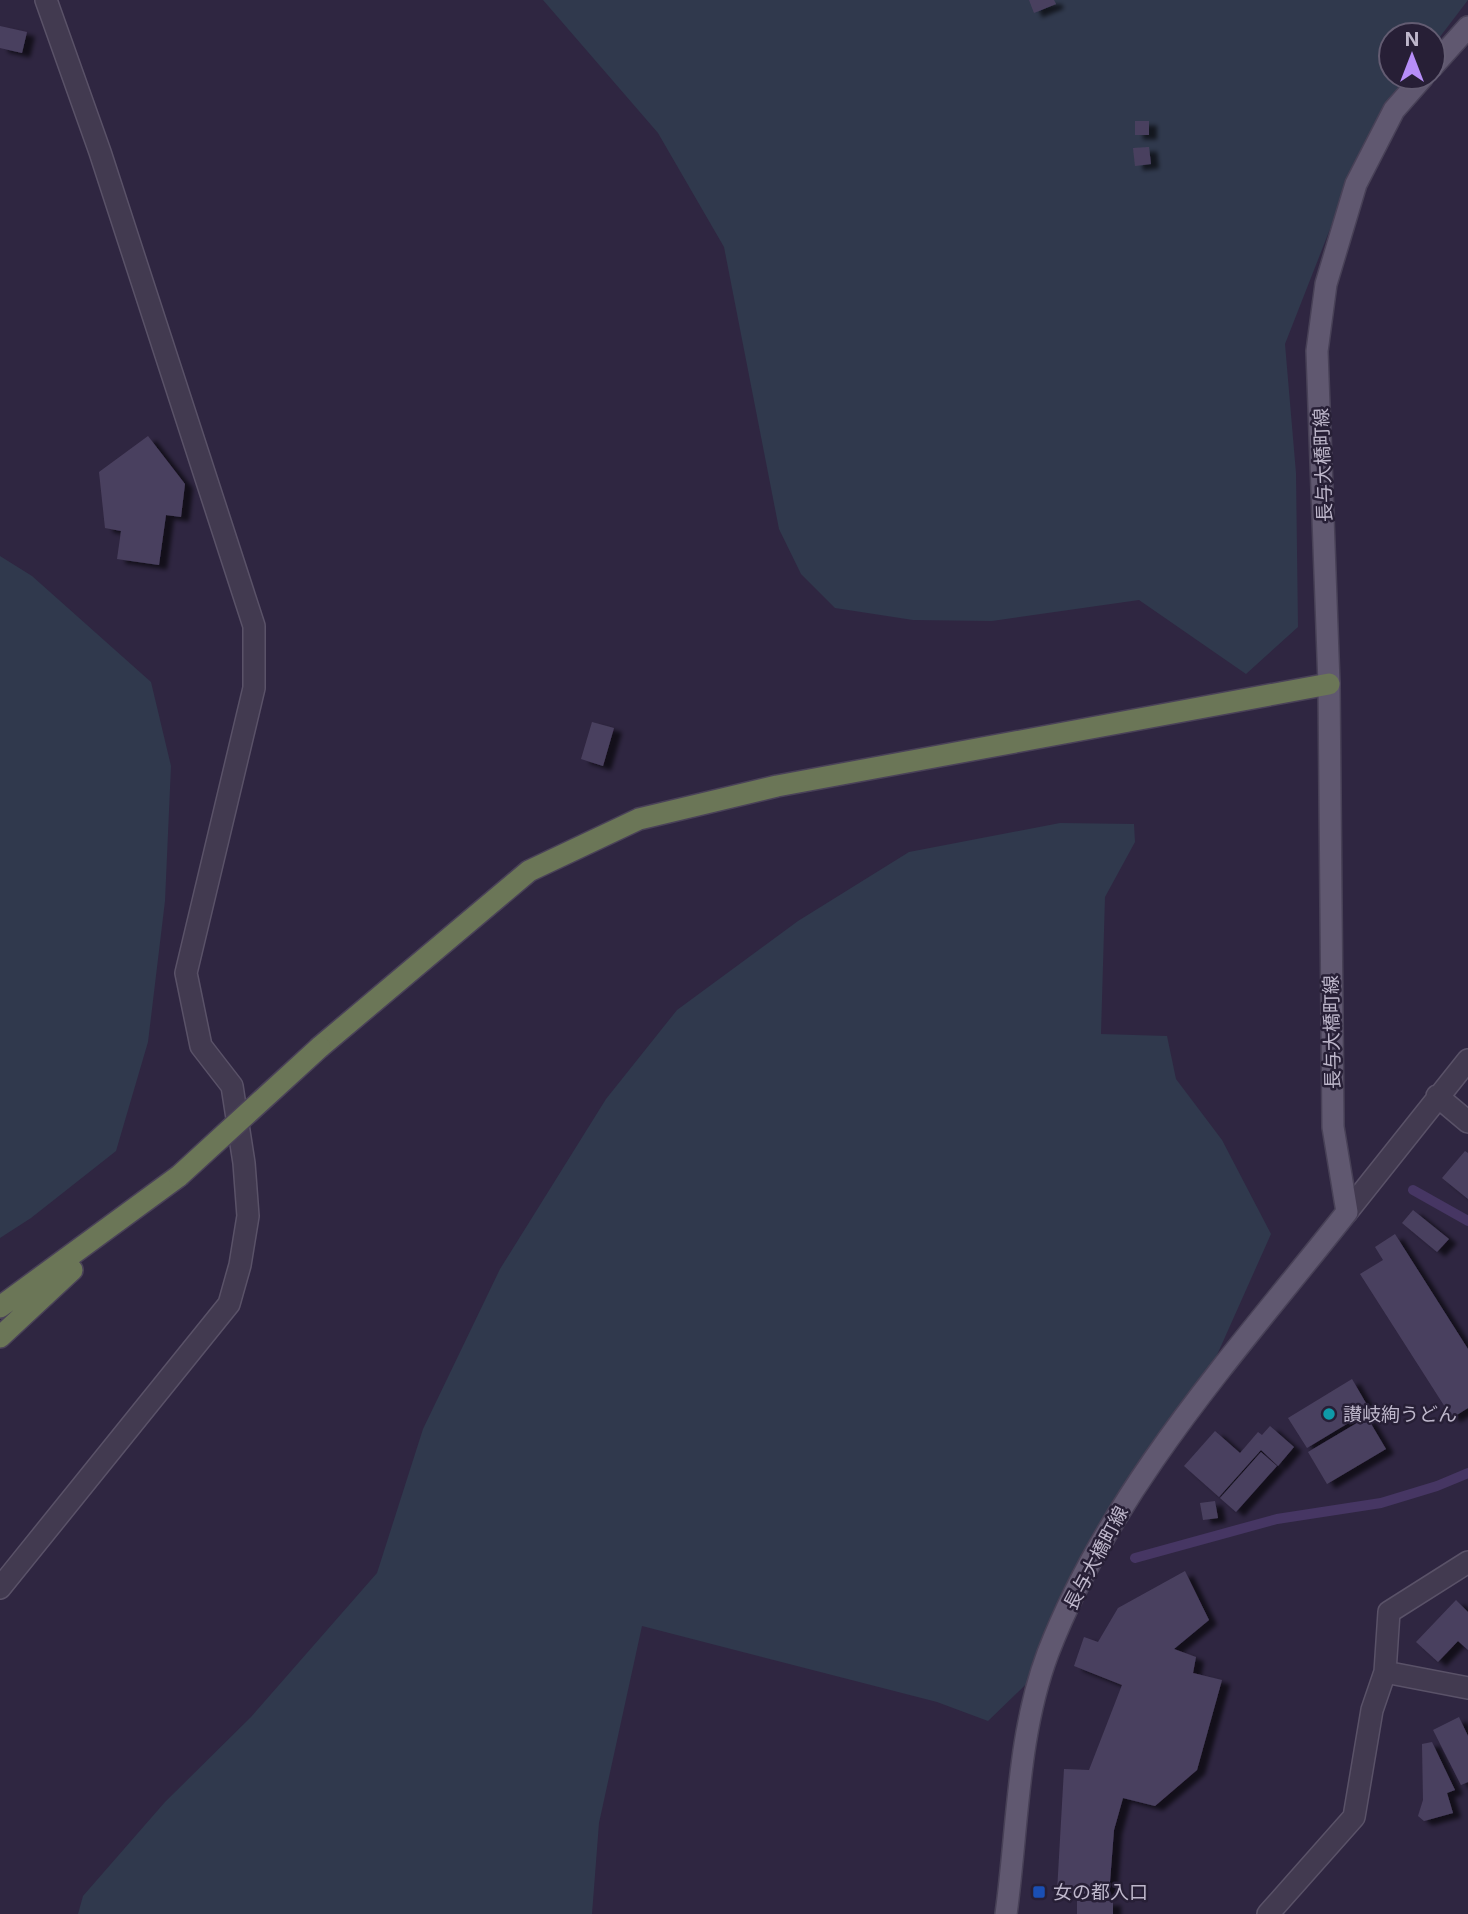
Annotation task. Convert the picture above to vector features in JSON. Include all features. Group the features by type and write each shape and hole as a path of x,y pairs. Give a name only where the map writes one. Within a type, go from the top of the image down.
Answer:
{"highway":[{"path":"0,1307 132,1213 178,1176 320,1047 528,871 639,819 777,786 1329,684"},
{"path":"0,1337 132,1213"}],"main road":[{"path":"1447,50 1468,27"},
{"name":"長与大橋町線","path":"1006,1914 1027,1734 1048,1654 1086,1571 1126,1501 1189,1413 1347,1212 1333,1127 1329,684 1317,351 1326,284 1356,184 1394,110 1411,91"}],"street":[{"path":"0,1588 139,1414 197,1348 229,1304 240,1265 248,1216 244,1163 232,1086 201,1046 186,972 254,688 254,626 100,152 46,0"},
{"path":"1347,1212 1468,1060"},
{"path":"1437,1096 1468,1122"},
{"path":"1268,1914 1354,1817 1372,1710 1385,1672 1389,1612 1468,1562"},
{"path":"1385,1672 1468,1688"}],"shaded area":[{"path":"543,0 1468,0 1447,28 1447,21 1377,21 1377,91 1399,91 1377,120 1332,224 1285,344 1296,473 1298,627 1246,674 1139,600 992,621 913,620 835,608 801,574 779,529 724,247 658,133"},
{"path":"0,556 32,576 151,682 171,766 165,901 148,1042 116,1151 31,1218 0,1238"},
{"path":"1060,823 1134,824 1135,842 1105,897 1101,1034 1167,1036 1176,1079 1222,1140 1271,1234 1213,1364 1098,1531 1049,1662 988,1721 937,1702 642,1626 599,1823 592,1914 78,1914 83,1896 165,1802 251,1717 377,1573 423,1429 500,1269 606,1099 677,1010 798,921 909,852"}],"building":[{"path":"1029,0 1054,0 1056,4 1034,13"},
{"path":"0,26 27,32 22,53 0,48"},
{"path":"1135,121 1149,121 1149,135 1135,135"},
{"path":"1149,147 1151,164 1135,166 1133,148"},
{"path":"148,436 185,484 181,517 166,515 159,565 117,559 121,531 105,528 99,472"},
{"path":"592,722 614,728 603,766 581,759"},
{"path":"1465,1151 1468,1153 1468,1199 1442,1178"},
{"path":"1413,1210 1449,1239 1437,1252 1402,1223"},
{"path":"1395,1234 1468,1349 1468,1408 1452,1418 1360,1274 1383,1260 1375,1247"},
{"name":"讃岐絢うどん","path":"1352,1379 1370,1410 1307,1448 1288,1418"},
{"path":"1367,1417 1386,1449 1327,1484 1308,1452"},
{"path":"1270,1426 1294,1447 1278,1466 1261,1450 1219,1497 1184,1466 1215,1431 1240,1453 1258,1432 1262,1435"},
{"path":"1261,1452 1277,1466 1236,1512 1220,1498"},
{"path":"1215,1501 1218,1518 1203,1520 1200,1503"},
{"path":"1185,1571 1209,1620 1174,1649 1196,1657 1193,1673 1222,1680 1197,1770 1155,1806 1123,1798 1114,1830 1109,1895 1057,1892 1064,1769 1089,1770 1122,1685 1074,1666 1084,1637 1098,1642 1118,1608"},
{"path":"1456,1600 1468,1612 1468,1650 1458,1641 1438,1662 1416,1642"},
{"path":"1459,1717 1468,1736 1468,1782 1461,1785 1433,1730"},
{"path":"1432,1742 1455,1790 1447,1793 1453,1813 1424,1821 1418,1816 1423,1800 1422,1744"},
{"path":"1077,1901 1113,1901 1113,1914 1077,1914"}],"waterway":[{"path":"1413,1190 1468,1221"},
{"path":"1135,1558 1277,1519 1381,1503 1437,1486 1468,1473"}],"place":[{"name":"讃岐絢うどん","path":"1329,1414"},
{"name":"女の都入口","path":"1039,1892"}]}
